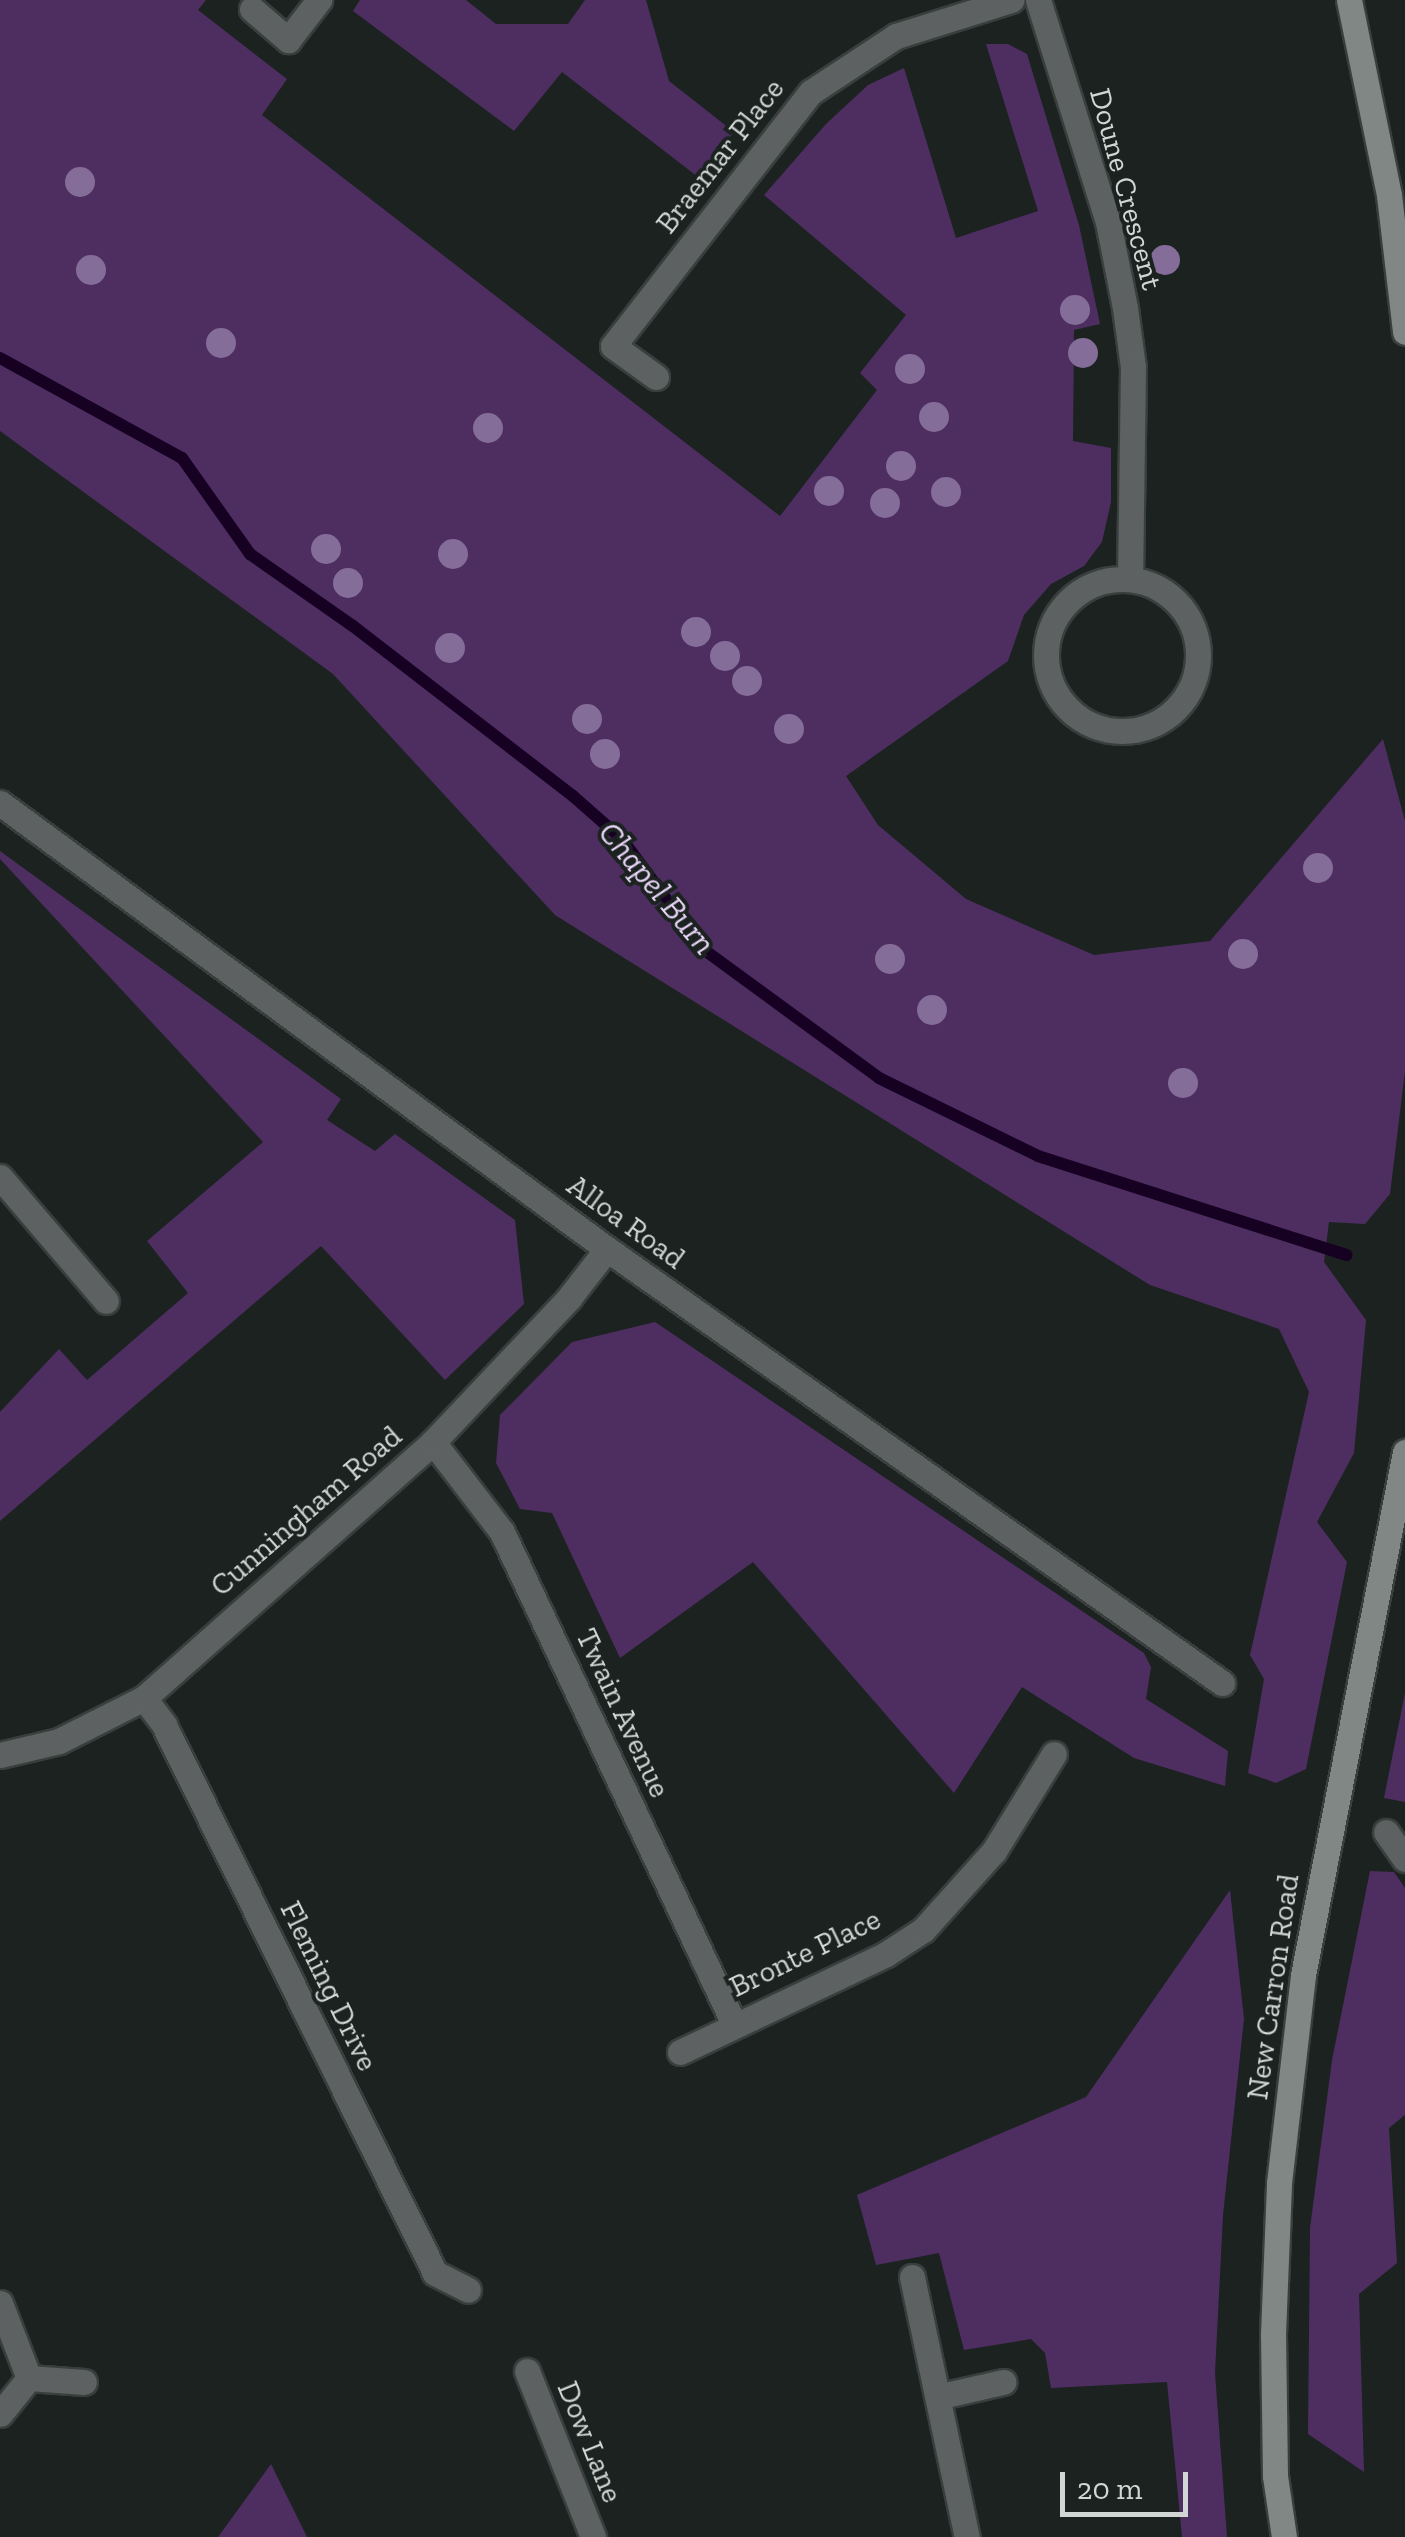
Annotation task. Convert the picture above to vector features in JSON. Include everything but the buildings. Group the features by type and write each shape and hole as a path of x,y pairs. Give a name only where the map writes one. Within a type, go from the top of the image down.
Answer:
{"main road":[{"path":"1349,0 1389,195 1405,332"},
{"name":"New Carron Road","path":"1284,2537 1275,2476 1273,2334 1281,2164 1303,1975 1405,1452"}],"street":[{"path":"252,9 288,40 319,0"},
{"name":"Braemar Place","path":"656,377 613,346 811,92 896,36 1010,0"},
{"name":"Doune Crescent","path":"1038,0 1108,222 1125,308 1132,367 1130,578"},
{"path":"1130,578 1160,588 1184,608 1197,636 1198,668 1187,697 1165,720 1136,731 1104,731 1076,717 1055,694 1045,664 1048,634 1060,609 1079,591 1103,580 1130,578"},
{"name":"Alloa Road","path":"0,803 607,1249 1222,1683"},
{"path":"0,1177 106,1302"},
{"name":"Cunningham Road","path":"0,1755 59,1741 144,1698 434,1442 569,1298 607,1249"},
{"name":"Twain Avenue","path":"434,1442 502,1532 734,2024"},
{"name":"Fleming Drive","path":"144,1698 164,1725 435,2272 468,2290"},
{"name":"Bronte Place","path":"680,2052 886,1954 923,1930 994,1852 1054,1754"},
{"path":"1386,1832 1405,1859"},
{"path":"912,2277 941,2396 967,2537"},
{"path":"0,2303 29,2378"},
{"name":"Dow Lane","path":"527,2371 593,2537"},
{"path":"29,2378 84,2382"},
{"path":"0,2414 29,2378"},
{"path":"941,2396 1003,2382"}],"shaded area":[{"path":"0,0 206,0 198,10 287,79 262,115 780,516 877,390 860,373 906,315 764,195 826,124 868,85 904,68 956,238 1038,211 986,44 1008,44 1027,54 1079,225 1100,324 1074,330 1073,441 1111,448 1111,502 1102,542 1084,566 1051,584 1024,615 1008,661 846,776 878,825 966,899 1094,955 1210,941 1383,739 1405,821 1405,1071 1390,1194 1365,1224 1329,1222 1324,1262 1366,1320 1354,1453 1317,1522 1347,1562 1306,1769 1276,1783 1248,1773 1264,1679 1250,1655 1309,1392 1279,1329 1150,1285 555,915 333,674 0,431"},
{"path":"360,0 466,0 496,24 568,24 585,0 646,0 669,81 734,132 698,177 562,72 514,131 353,11"},
{"path":"0,851 341,1099 327,1120 375,1151 395,1134 515,1220 524,1304 445,1380 321,1246 0,1521 0,1412 59,1349 87,1380 188,1293 147,1241 263,1142 0,859"},
{"path":"655,1322 1144,1653 1151,1667 1146,1699 1228,1751 1225,1786 1134,1758 1022,1687 954,1793 753,1562 620,1658 552,1513 520,1509 496,1463 500,1415 572,1342"},
{"path":"1405,1693 1405,1802 1384,1798"},
{"path":"1370,1871 1394,1872 1405,1888 1405,2115 1389,2128 1397,2263 1359,2294 1364,2472 1308,2434 1310,2228 1332,2060"},
{"path":"1230,1890 1244,2019 1223,2215 1215,2373 1227,2537 1182,2537 1167,2382 1051,2388 1045,2353 1031,2339 964,2350 939,2253 876,2265 857,2195 1086,2097"},
{"path":"271,2464 307,2537 218,2537"}],"waterway":[{"name":"Chapel Burn","path":"0,358 182,458 250,554 353,626 573,796 622,839 703,949 879,1078 1038,1156 1346,1255"}]}
